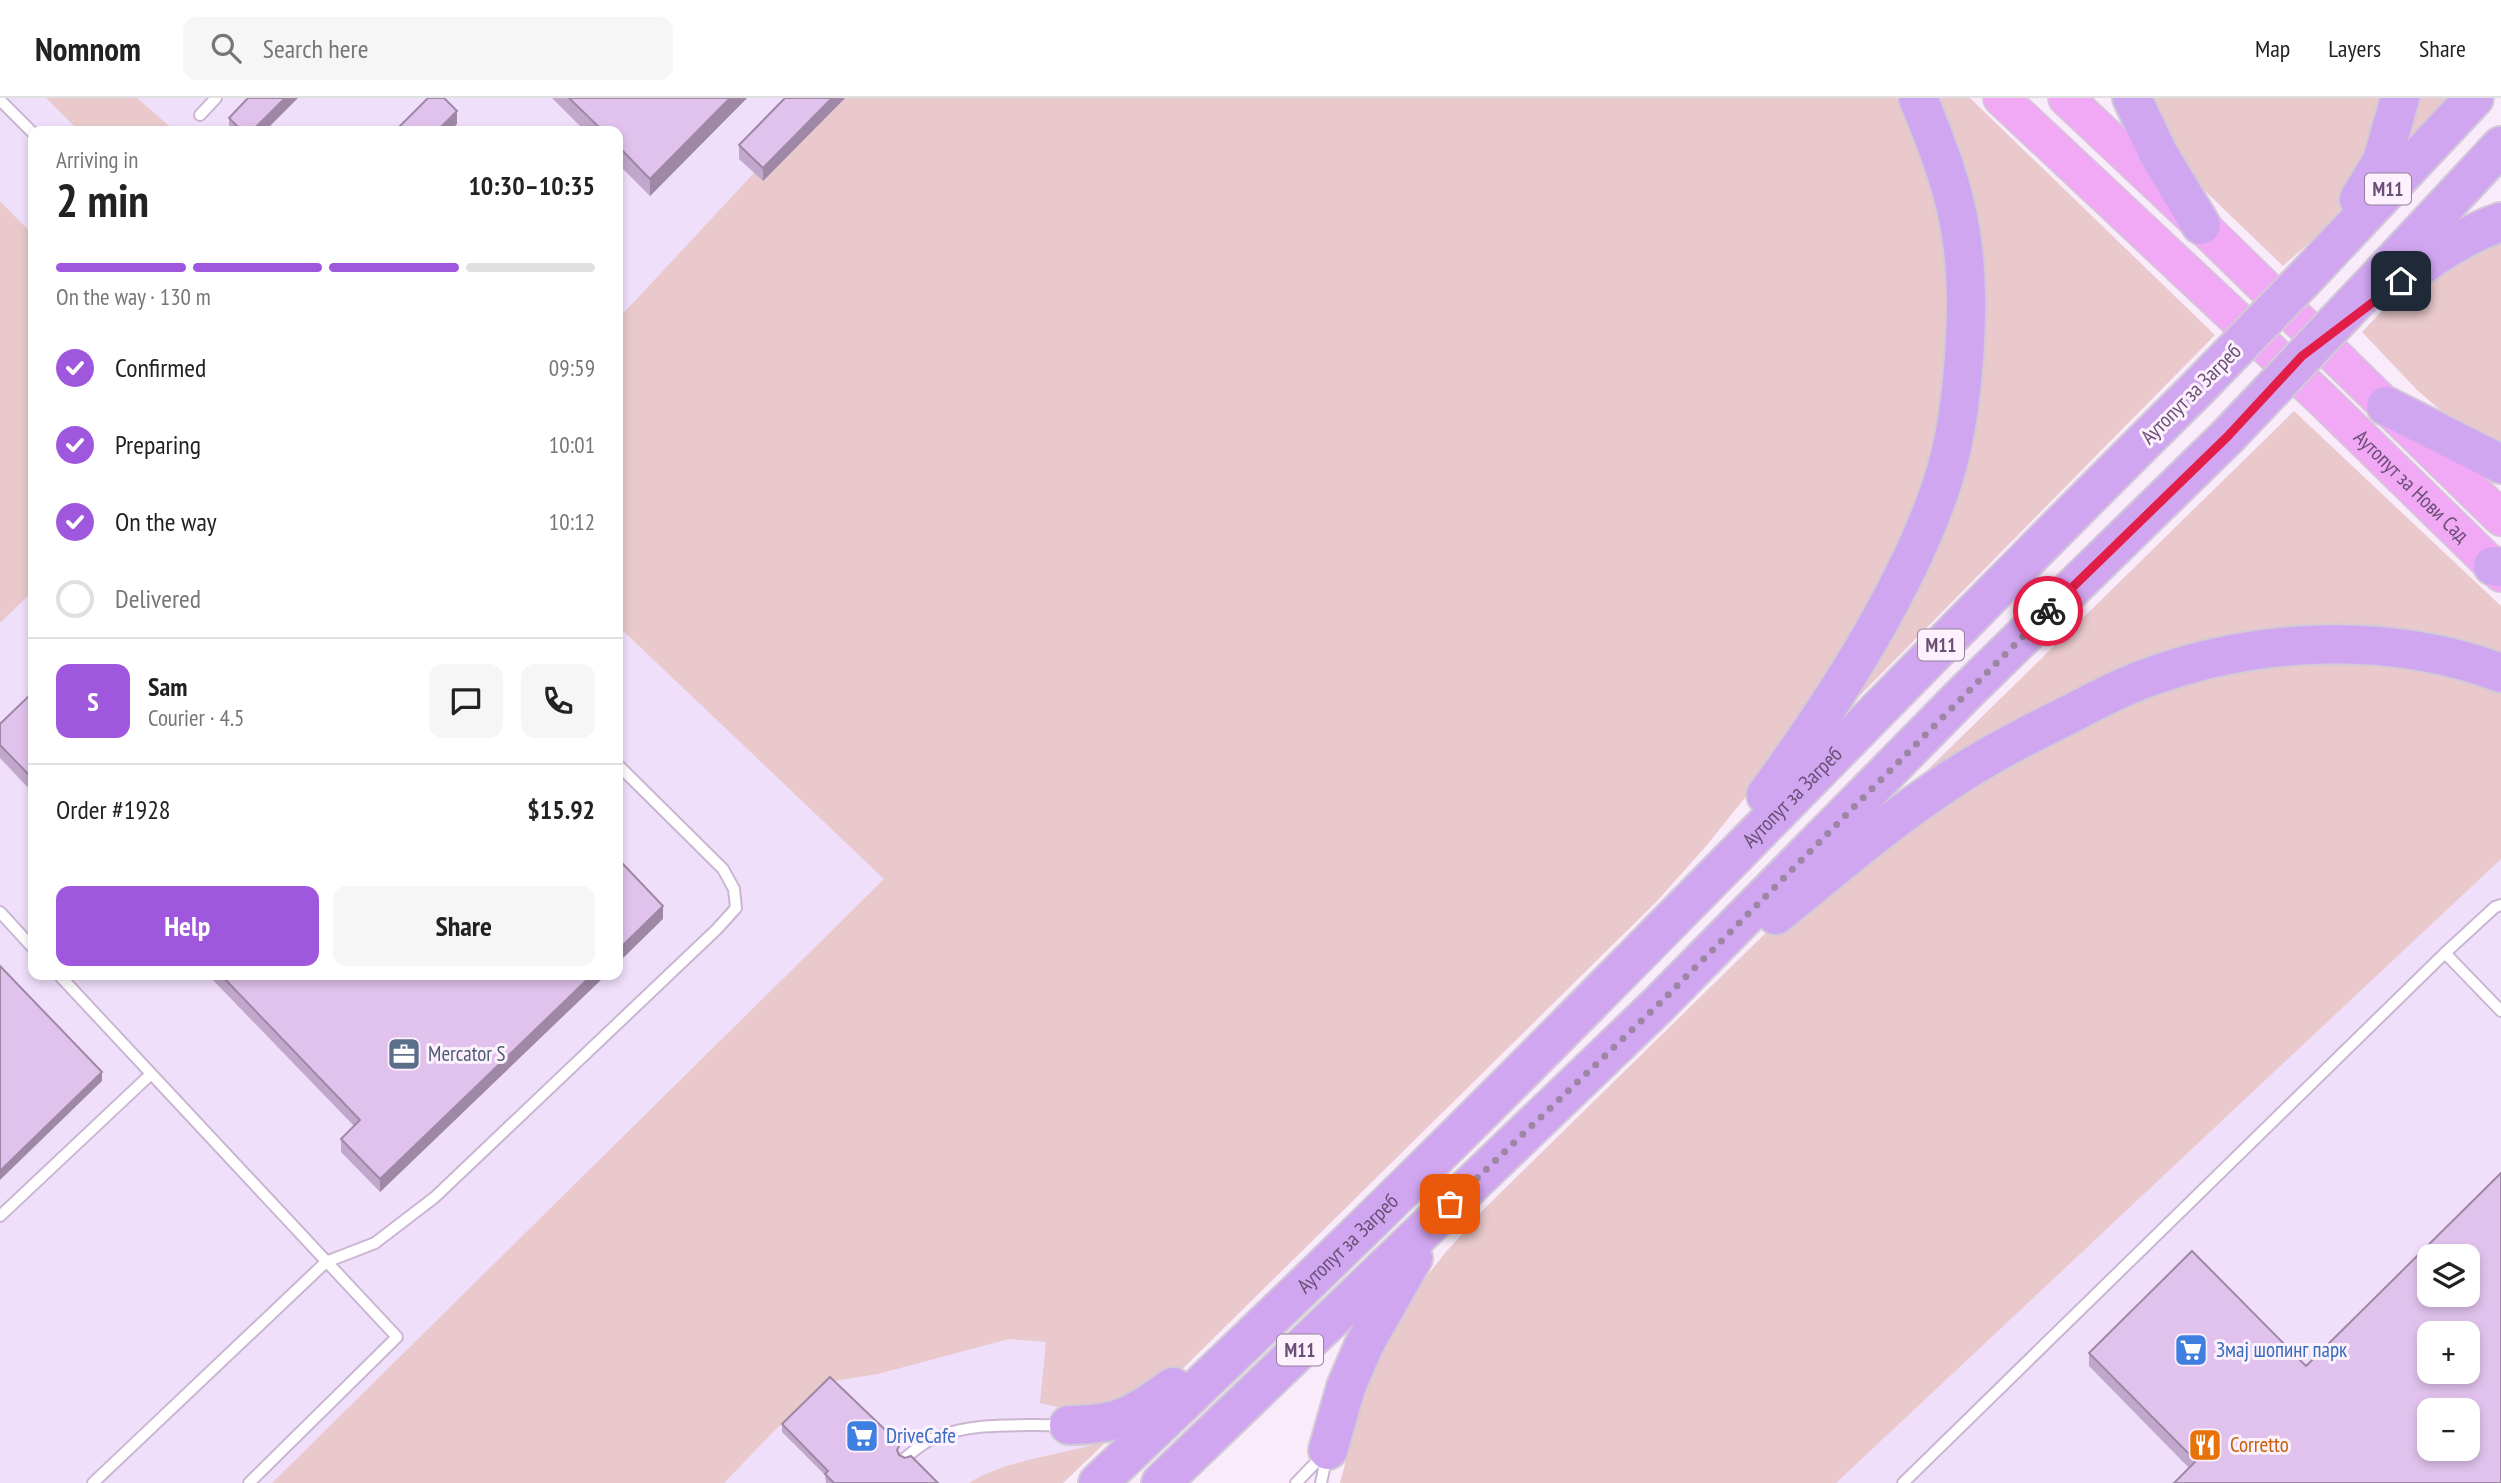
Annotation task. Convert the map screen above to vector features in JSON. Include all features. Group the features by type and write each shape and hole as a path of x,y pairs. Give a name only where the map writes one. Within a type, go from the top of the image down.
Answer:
{"highway":[{"path":"1690,901 1799,750 1856,660 1919,544 1942,485 1958,412 1966,288 1961,234 1949,178 1918,98"},
{"path":"2132,98 2152,141 2201,225"},
{"path":"2303,281 2382,161 2400,98"},
{"name":"Аутопут за Загреб","path":"1098,1483 1237,1352 1478,1116 2050,534 2303,281 2474,98"},
{"name":"M11","path":"2389,280 2501,146"},
{"path":"2389,280 2473,233 2501,222"},
{"name":"Аутопут за Загреб","path":"1161,1483 1658,1005 1965,693 2228,436 2302,356 2389,280"},
{"path":"2386,406 2501,464"},
{"path":"1658,1005 1748,939 1854,851 1929,794 2018,739 2142,680 2196,663 2238,654 2276,648 2356,644 2428,651 2476,663 2501,673"},
{"path":"1325,1467 1346,1387 1364,1345 1438,1216"},
{"path":"1069,1425 1114,1422 1130,1416 1175,1386 1237,1352"}],"main road":[{"name":"Аутопут за Нови Сад","path":"2001,98 2322,399 2498,569"},
{"name":"Аутопут за Нови Сад","path":"2066,98 2201,225 2501,518"}],"lane":[{"path":"200,115 216,98"},
{"path":"0,100 28,128"},
{"path":"93,1483 326,1262 375,1243 435,1197 736,908 734,890 723,869 623,770"},
{"path":"1903,1483 2445,953 2495,907 2501,905"},
{"path":"0,912 28,943"},
{"path":"2445,953 2501,1011"},
{"path":"64,980 397,1337 249,1483"},
{"path":"0,1216 151,1074"},
{"path":"905,1458 931,1439 964,1430 999,1426 1069,1425"},
{"path":"1296,1483 1325,1467"}],"shaded area":[{"path":"0,98 1906,98 1707,845 1656,902 1063,1483 0,1483"},
{"path":"46,98 137,98 169,126 74,126"},
{"path":"824,98 1896,98 1920,137 1956,293 1934,469 1855,638 1755,785 1707,845 1656,902 1156,1395 1081,1412 1040,1403 1046,1342 1009,1339 878,1374 828,1382 775,1430 724,1483 272,1483 884,879 623,631 623,314"},
{"path":"1934,98 1970,98 2215,335 1820,736 1972,414"},
{"path":"2144,98 2387,98 2352,196 2317,236 2283,266 2204,190 2170,144"},
{"path":"2413,98 2450,98 2391,161"},
{"path":"0,201 28,230 28,596 0,623"},
{"path":"2501,235 2501,452 2459,426 2417,390 2362,332 2414,278"},
{"path":"2294,411 2501,606 2501,655 2289,634 1901,796"},
{"path":"2386,656 2501,685 2501,859 1836,1483 1340,1483 1368,1377 1405,1304 1486,1207 1786,913 1864,852 2065,729 2237,663"},
{"name":"Змај шопинг парк","path":"2501,859 2501,1483 1836,1483 2497,861"},
{"path":"1107,1441 1063,1483 969,1483 1017,1463"}],"building":[{"path":"248,98 285,98 257,126 237,126 229,118"},
{"path":"428,98 444,98 457,111 442,126 400,126"},
{"path":"569,98 730,98 650,179 623,151 623,126 598,126"},
{"path":"785,98 832,98 763,168 739,145"},
{"path":"28,697 28,774 0,745 0,724"},
{"path":"623,864 663,906 623,945"},
{"path":"0,966 102,1072 0,1171"},
{"name":"Mercator S","path":"226,980 587,980 380,1179 341,1139 360,1120"},
{"name":"Змај шопинг парк","path":"2501,1173 2501,1483 2174,1483 2196,1461 2089,1353 2192,1251 2306,1366 2417,1256 2417,1307 2480,1307 2480,1244 2429,1244"},
{"path":"830,1377 900,1444 897,1450 899,1455 905,1458 911,1456 938,1483 834,1483 825,1474 828,1471 782,1424"}],"way so far":[{"path":"1450,1204 1658,1005 2048,611"}],"place":[{"name":"Mercator S","path":"404,1054"},
{"name":"Змај шопинг парк","path":"2191,1350"},
{"name":"DriveCafe","path":"862,1436"},
{"name":"Corretto","path":"2205,1445"}],"route":[{"path":"2048,611 2228,436 2302,356 2401,281"}]}
